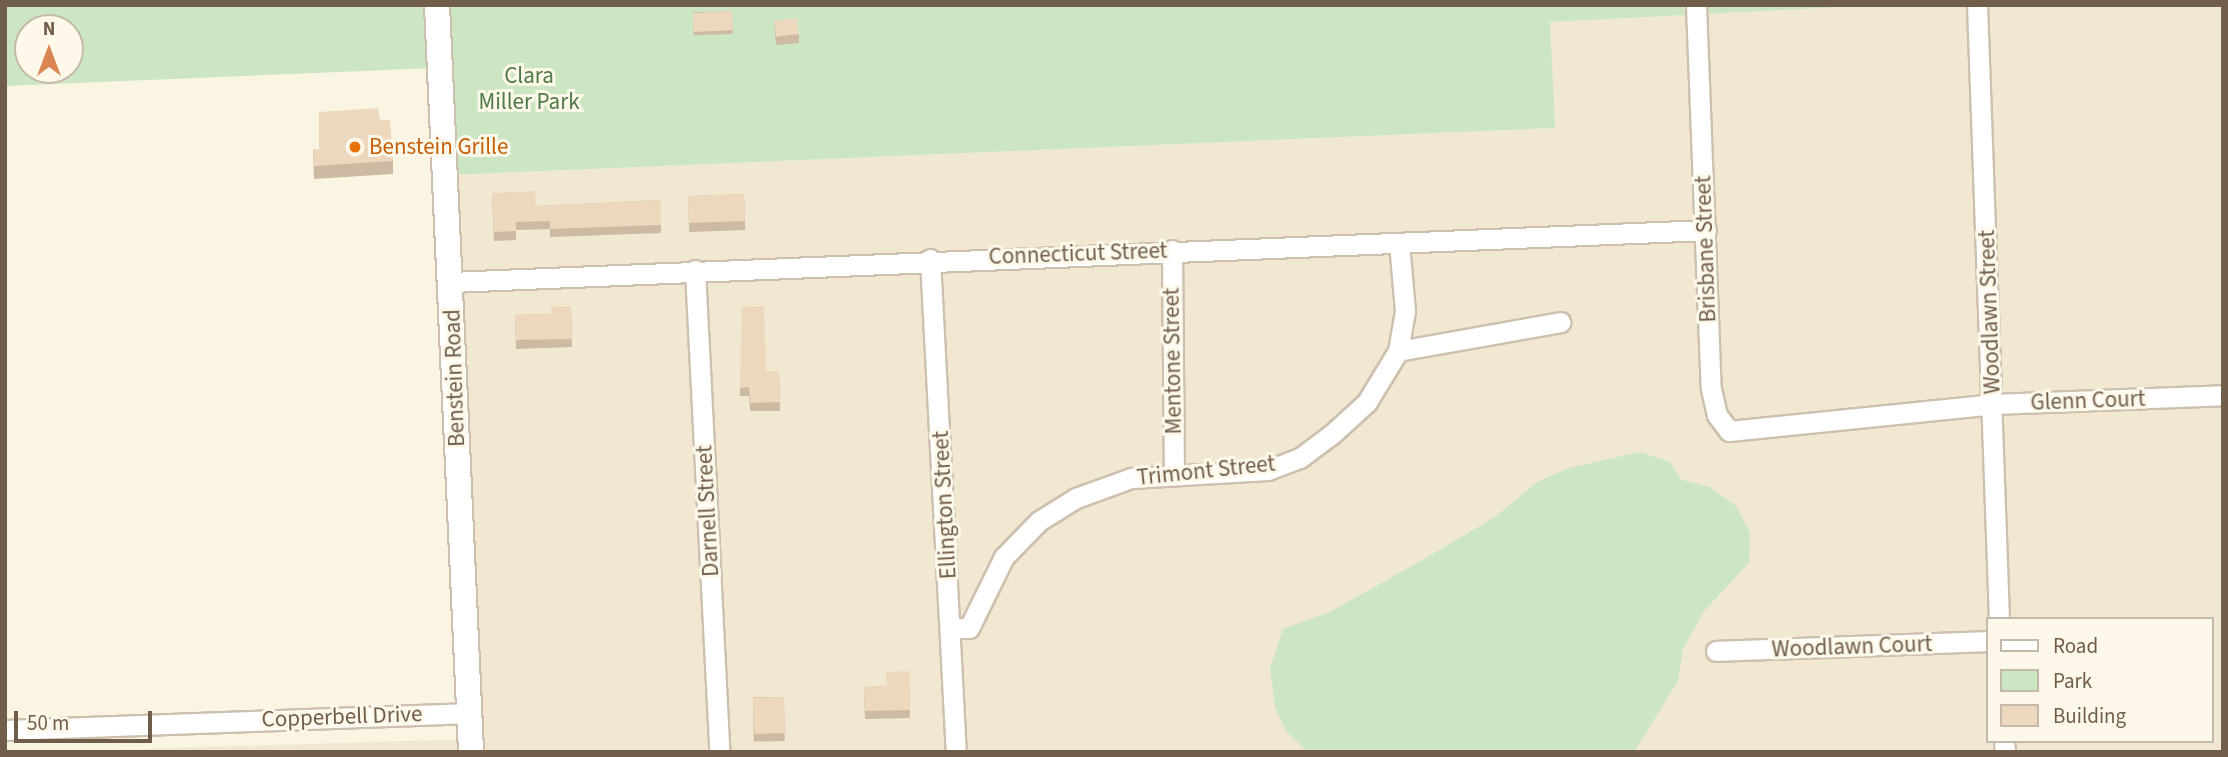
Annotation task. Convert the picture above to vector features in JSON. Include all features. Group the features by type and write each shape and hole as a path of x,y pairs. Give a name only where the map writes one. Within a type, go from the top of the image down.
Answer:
{"street":[{"name":"Benstein Road","path":"437,5 471,752"},
{"name":"Brisbane Street","path":"1696,5 1712,389 1717,415 1729,431 1786,424"},
{"name":"Woodlawn Street","path":"1977,5 1999,617"},
{"name":"Connecticut Street","path":"451,282 930,260 1706,230"},
{"name":"Trimont Street","path":"951,628 969,628 1004,558 1039,521 1076,498 1103,487 1174,472 1268,470 1300,458 1367,402 1398,351 1405,311 1398,243"},
{"name":"Mentone Street","path":"1172,250 1174,472"},
{"name":"Ellington Street","path":"930,260 951,628 954,752"},
{"name":"Darnell Street","path":"695,270 719,752"},
{"path":"1398,351 1560,322"},
{"name":"Glenn Court","path":"1786,424 1993,404 2223,396"},
{"name":"Woodlawn Court","path":"1716,651 1986,641"},
{"name":"Copperbell Drive","path":"5,730 469,712"}],"shaded area":[{"path":"1881,5 2223,5 2223,752 480,752 450,175 1554,128 1550,22"},
{"path":"470,739 471,752 43,752"}],"green space":[{"path":"5,5 434,5 436,68 84,83 84,14 14,14 14,84 53,84 5,86"},
{"name":"Clara Miller Park","path":"441,5 1881,5 1550,22 1555,128 450,175"},
{"path":"1640,452 1670,462 1682,480 1710,487 1736,506 1750,533 1749,563 1704,611 1683,649 1678,681 1634,752 1308,752 1287,732 1275,708 1270,668 1283,629 1330,612 1424,559 1495,517 1537,482 1569,468"}],"building":[{"path":"732,11 733,30 694,32 693,13"},
{"path":"797,18 799,34 776,37 774,21"},
{"name":"Benstein Grille","path":"378,108 380,120 390,120 393,161 314,166 313,149 319,150 319,112"},
{"path":"535,191 536,206 661,200 661,225 550,229 550,221 516,222 516,231 494,232 492,193"},
{"path":"744,194 745,221 689,223 688,196"},
{"path":"571,306 572,339 516,340 515,315 551,314 551,307"},
{"path":"764,306 766,371 779,371 780,402 750,403 749,387 740,388 742,307"},
{"path":"909,671 910,710 865,711 864,687 887,686 886,672"},
{"path":"784,697 785,733 754,734 753,698"}],"place":[{"name":"Benstein Grille","path":"355,147"}]}
